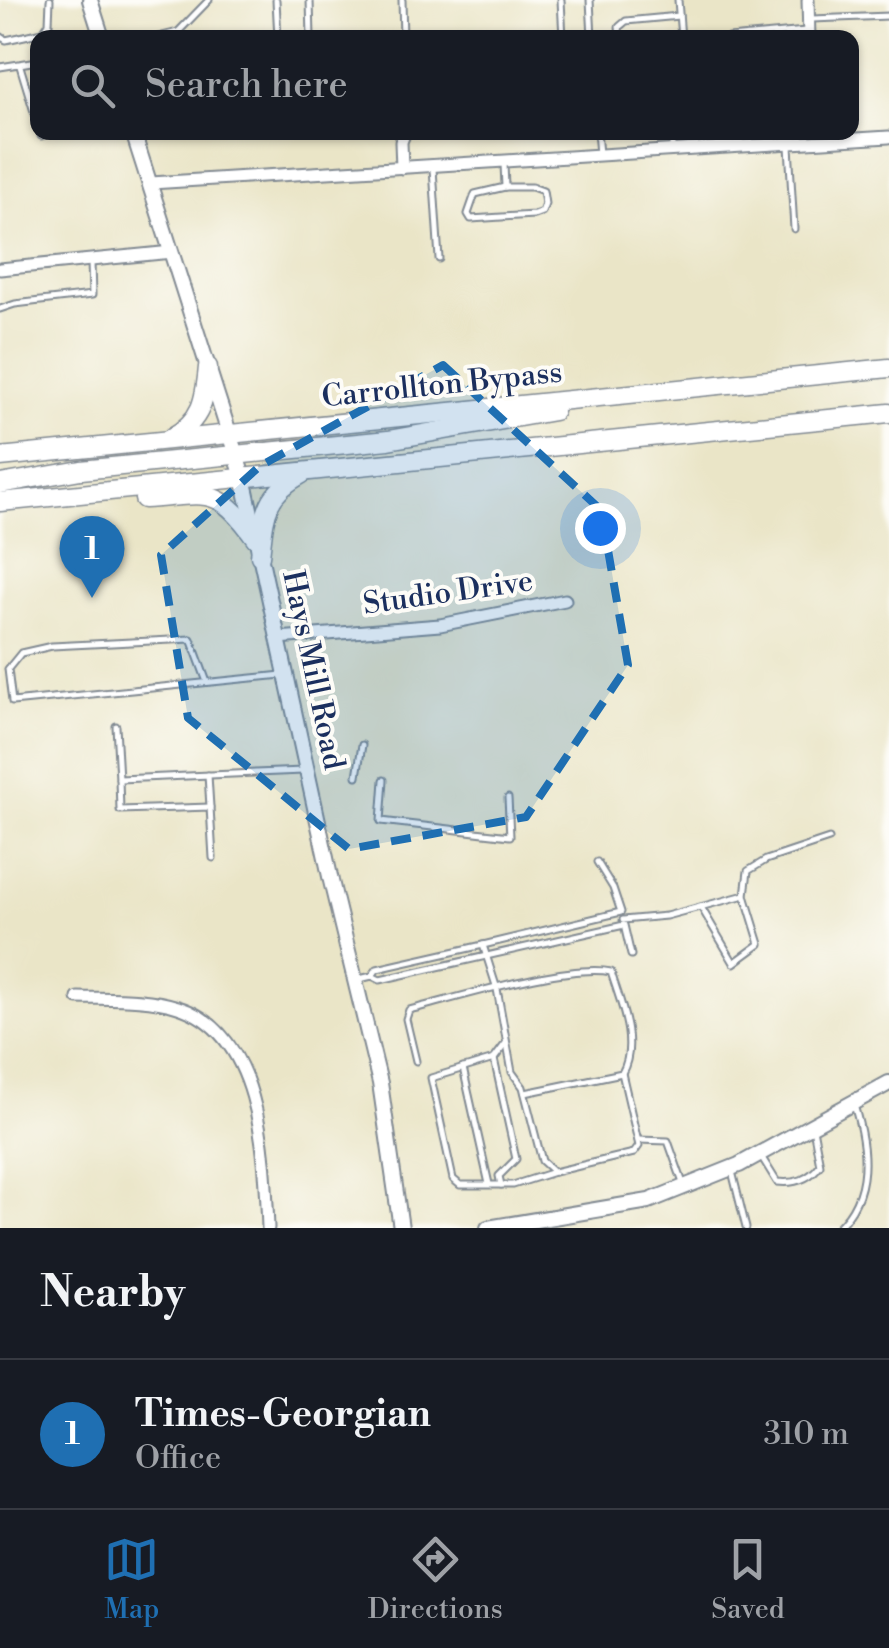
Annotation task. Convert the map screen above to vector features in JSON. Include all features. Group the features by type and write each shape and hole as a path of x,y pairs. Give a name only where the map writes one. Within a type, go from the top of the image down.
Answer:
{"main road":[{"path":"168,439 200,414 208,367"},
{"name":"Carrollton Bypass","path":"0,457 889,368"},
{"path":"0,484 80,470 406,438 635,393"},
{"path":"0,502 889,413"},
{"path":"258,548 268,504 283,484 308,471"},
{"path":"39,498 103,502 214,497 232,507 258,548"}],"street":[{"path":"90,0 99,30"},
{"path":"808,0 809,29"},
{"path":"859,137 889,137"},
{"name":"Hays Mill Road","path":"137,140 243,478 306,771 380,1083 401,1228"},
{"path":"402,140 402,168"},
{"path":"151,184 800,140"},
{"path":"0,268 172,252"},
{"name":"Studio Drive","path":"278,638 440,625 565,600"},
{"path":"78,998 168,1005 202,1018 220,1031 236,1054 256,1116 266,1170 268,1228"},
{"path":"488,1228 649,1200 731,1168 889,1083"}],"lane":[{"path":"44,30 49,23 50,0"},
{"path":"181,30 208,0"},
{"path":"276,0 278,30"},
{"path":"310,0 311,30"},
{"path":"402,0 404,30"},
{"path":"561,0 563,30"},
{"path":"590,0 592,30"},
{"path":"678,0 680,30"},
{"path":"619,30 626,21 679,16"},
{"path":"809,29 889,16"},
{"path":"0,36 6,40 30,35"},
{"path":"0,68 30,63"},
{"path":"20,66 30,99"},
{"path":"598,140 599,155"},
{"path":"672,140 672,151"},
{"path":"718,140 718,148"},
{"path":"788,143 794,230"},
{"path":"503,162 505,187"},
{"path":"433,166 438,259"},
{"path":"505,187 532,187 543,192 542,212 472,220 468,214 475,194 505,187"},
{"path":"0,309 92,296 91,260"},
{"path":"207,682 191,638 52,646 21,654 8,669 12,702 286,674"},
{"path":"116,726 120,810 210,807"},
{"path":"356,776 362,745"},
{"path":"119,779 306,771"},
{"path":"208,775 214,858"},
{"path":"384,780 381,821 510,836 508,798"},
{"path":"701,907 734,962 760,944 744,894 748,871 766,860 829,839"},
{"path":"597,862 612,888 631,955"},
{"path":"372,976 377,969 484,944 622,919 666,916 744,894"},
{"path":"355,980 372,976 380,980 487,957 622,919"},
{"path":"484,944 512,1072 525,1093 542,1161 554,1172"},
{"path":"416,1061 406,1019 410,1010 571,972 612,972 626,1026 629,1060 622,1072 639,1146 634,1153 513,1185 460,1185 453,1179 431,1078 494,1059 506,1043"},
{"path":"494,1059 516,1160 499,1176 501,1185"},
{"path":"463,1068 489,1184"},
{"path":"525,1093 622,1072"},
{"path":"837,1228 858,1198 864,1181 863,1136 853,1102"},
{"path":"759,1154 776,1182 790,1183 812,1176 820,1165 812,1125"},
{"path":"638,1140 668,1141 684,1186"},
{"path":"731,1168 746,1228"}],"highlighted area":[{"path":"443,365 601,510 628,665 526,817 349,849 188,718 161,555 260,466"}],"place":[{"name":"Times-Georgian","path":"92,598"}]}
